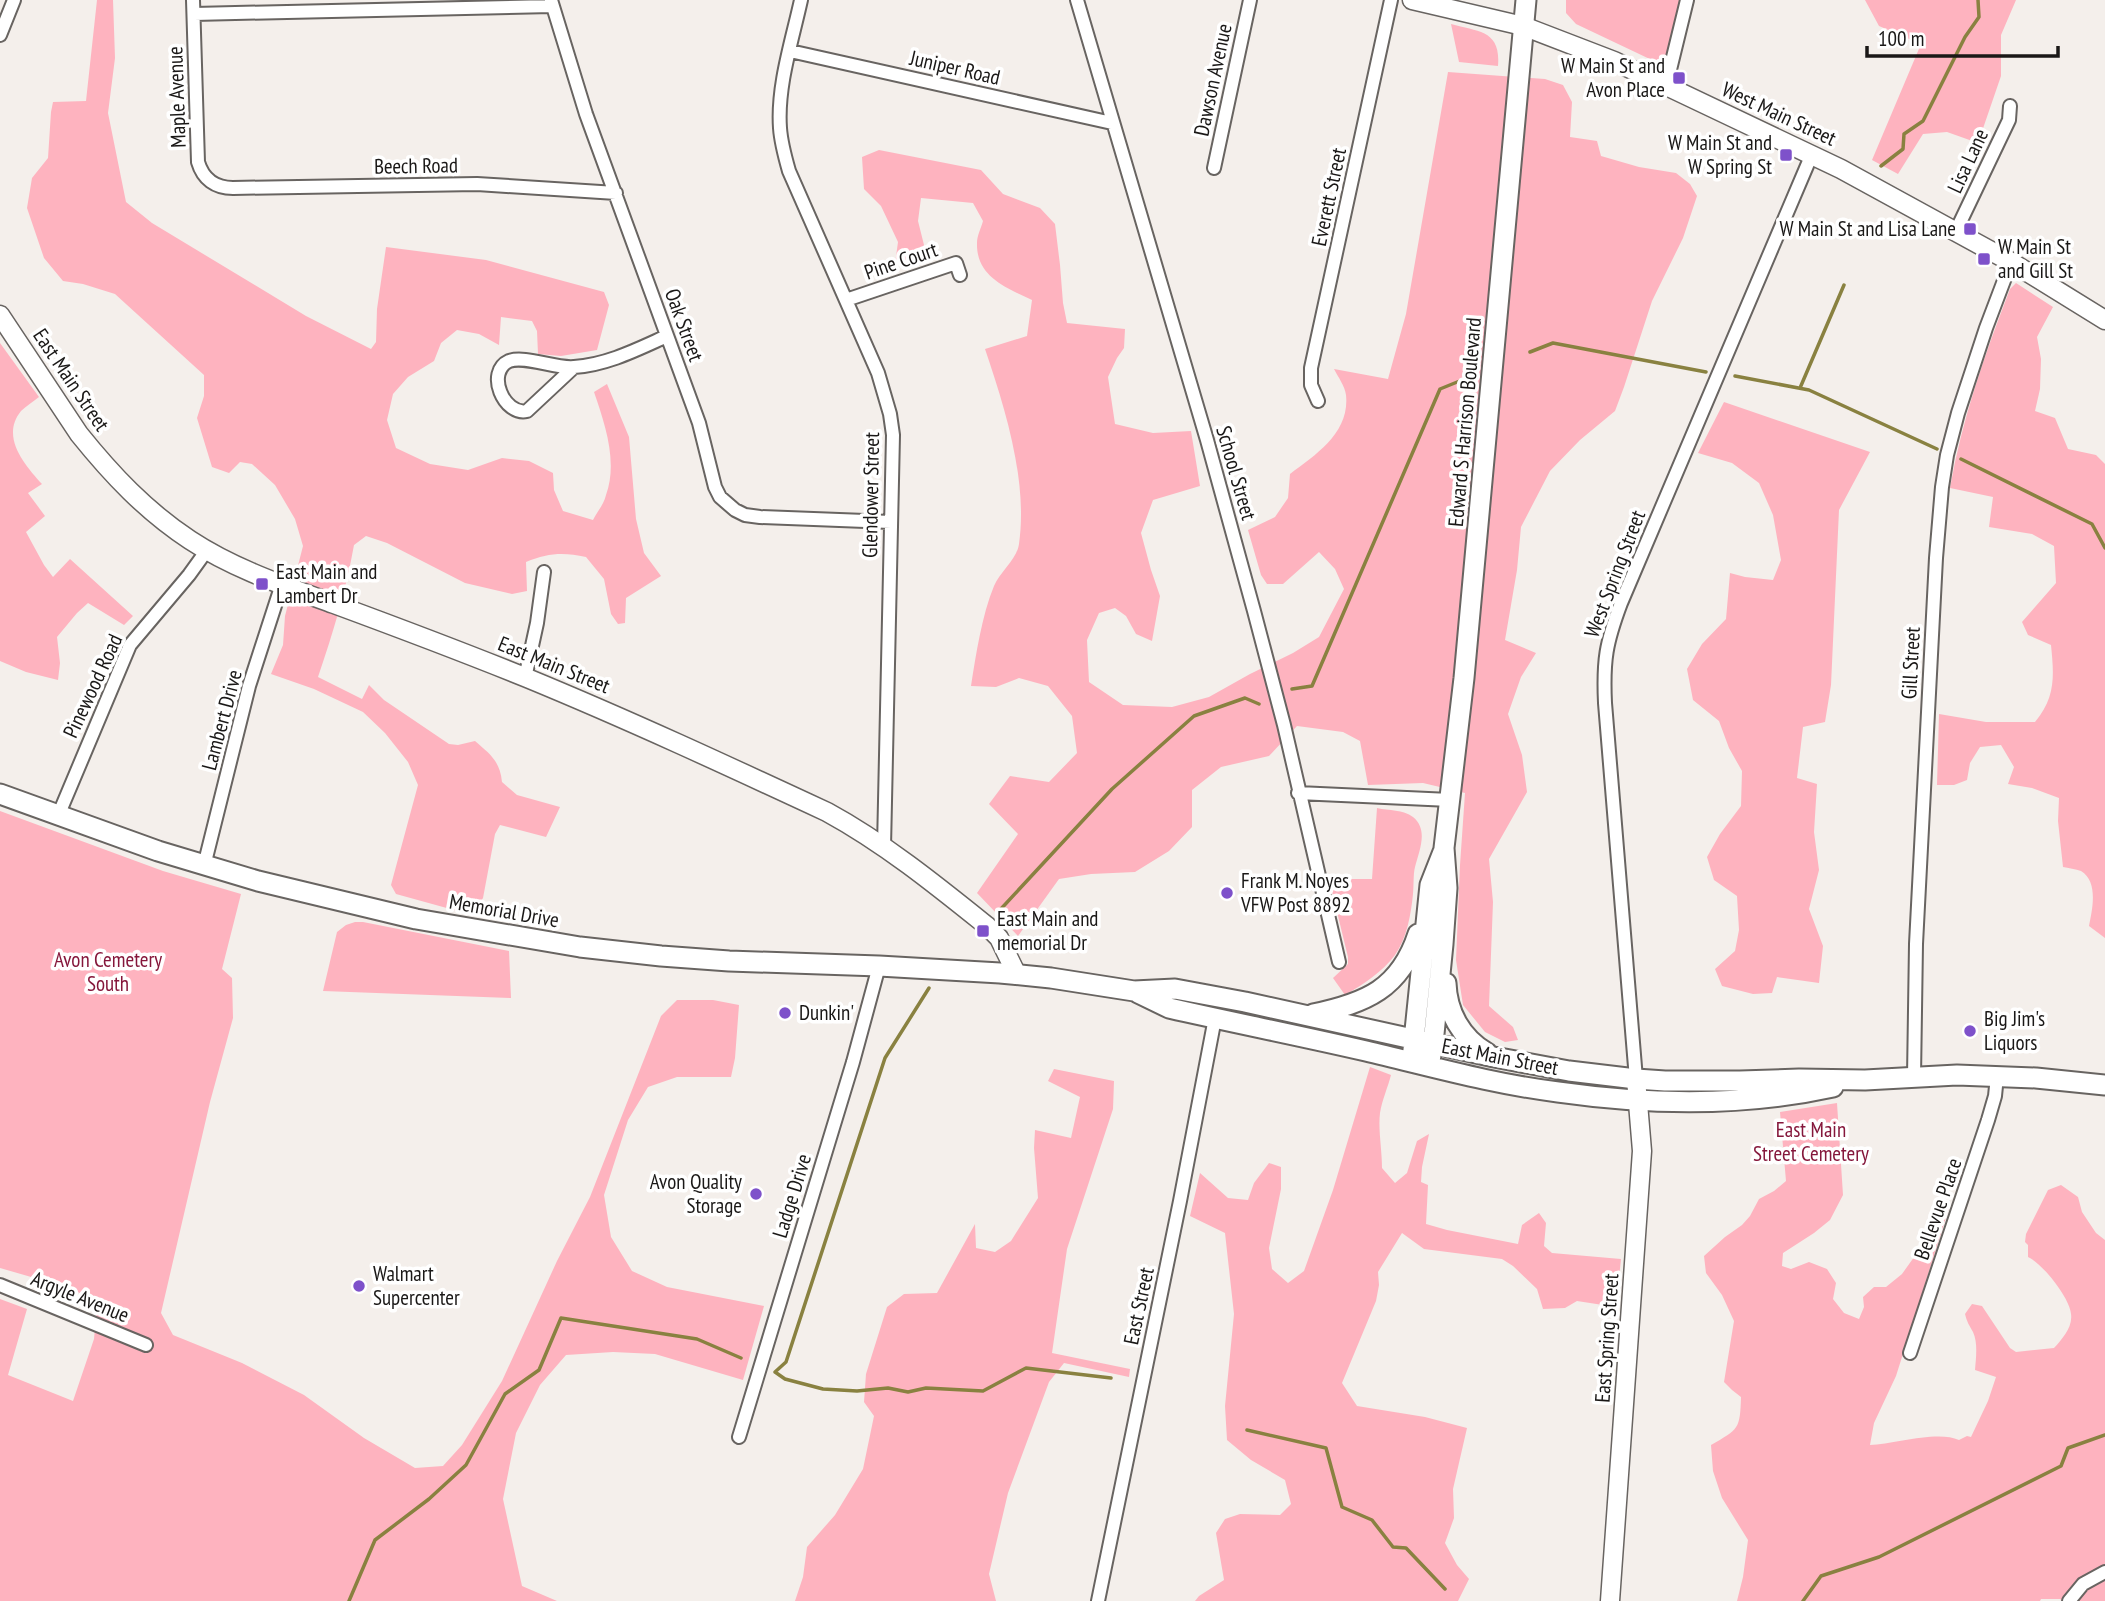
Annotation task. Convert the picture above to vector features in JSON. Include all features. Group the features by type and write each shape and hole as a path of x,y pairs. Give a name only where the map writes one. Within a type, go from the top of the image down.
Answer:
{"main road":[{"name":"West Main Street","path":"1412,0 1523,26 1614,61 1812,154 2011,262 2105,320"},
{"name":"Edward S Harrison Boulevard","path":"1420,1064 1443,944 1447,888 1444,848 1464,678 1526,0"},
{"name":"East Main Street","path":"0,315 79,434 107,468 137,500 207,550 282,584 525,678 657,733 827,812 884,847 972,914 999,938 1017,975 1134,991 1175,989 1494,1057 1570,1071 1636,1079 1865,1080 1997,1076 2105,1085"},
{"name":"Memorial Drive","path":"0,794 204,866 304,893 462,928 580,947 662,956 1017,975"},
{"name":"Edward S Harrison Boulevard","path":"1424,1042 1430,885 1444,848"},
{"path":"1307,1016 1360,1002 1396,975 1414,945 1430,885"},
{"path":"1443,944 1446,991 1456,1023 1469,1040 1494,1057"},
{"name":"East Main Street","path":"1134,991 1169,1008 1557,1092 1639,1100 1702,1102 1771,1098 1865,1080"},
{"name":"East Spring Street","path":"1610,1601 1641,1160 1642,1135 1636,1079"}],"street":[{"path":"0,35 14,0"},
{"name":"Glendower Street","path":"801,0 780,107 783,150 789,171 878,373 890,414 893,457 884,847"},
{"name":"School Street","path":"1077,0 1211,453 1284,725 1339,962"},
{"name":"Dawson Avenue","path":"1214,168 1250,0"},
{"name":"Everett Street","path":"1318,401 1311,385 1311,368 1391,0"},
{"path":"1666,86 1687,0"},
{"path":"193,7 551,3"},
{"name":"Oak Street","path":"551,3 586,114 699,423 715,487 728,505 745,515 891,522"},
{"name":"Maple Avenue","path":"193,7 198,162 204,174 216,186"},
{"name":"Juniper Road","path":"790,51 1112,123"},
{"name":"Lisa Lane","path":"1956,231 2008,120 2010,106"},
{"name":"West Spring Street","path":"1636,1079 1605,703 1606,644 1812,154"},
{"name":"Beech Road","path":"216,186 233,188 477,184 616,193"},
{"name":"Gill Street","path":"1914,1077 1916,944 1940,501 1947,455 1958,413 2011,262"},
{"name":"Pine Court","path":"846,300 956,263 960,275"},
{"path":"573,368 527,411 518,411 509,406 502,396 498,375 510,361 521,360 573,368 606,361 667,336"},
{"name":"Pinewood Road","path":"58,816 130,645 207,550"},
{"path":"525,678 537,623 544,572"},
{"name":"Lambert Drive","path":"204,866 250,684 282,584"},
{"path":"1298,793 1450,800"},
{"name":"Ladge Drive","path":"739,1437 879,966"},
{"name":"East Street","path":"1098,1601 1215,1018"},
{"name":"Bellevue Place","path":"1910,1353 1989,1120 1997,1076"},
{"name":"Argyle Avenue","path":"0,1285 146,1345"},
{"path":"2069,1601 2083,1584 2105,1572"}],"green space":[{"path":"97,0 113,0 115,58 108,113 126,202 152,223 306,316 371,349 376,342 377,309 386,247 486,260 604,292 609,305 597,350 561,356 538,354 537,331 532,321 501,317 499,345 479,334 457,330 441,343 434,361 408,377 393,394 387,420 396,448 430,464 468,470 502,458 529,461 553,473 554,490 563,511 593,520 605,498 611,469 609,443 594,392 607,384 629,437 636,519 644,553 661,576 626,598 625,623 618,624 611,614 604,579 586,557 556,554 526,562 527,591 512,594 465,583 387,543 366,536 354,545 339,611 318,677 362,699 369,685 384,700 449,744 475,741 497,763 502,782 517,795 560,807 546,837 500,825 495,834 483,898 472,915 396,894 391,885 418,785 408,762 385,733 363,712 314,689 271,674 283,645 285,616 303,546 295,519 275,485 252,464 240,462 229,473 212,467 197,418 204,396 204,375 115,294 63,281 44,258 27,208 32,178 48,158 53,102 86,101"},
{"path":"1566,0 1694,0 1675,71 1576,24 1566,13"},
{"path":"1865,0 2016,0 2001,35 2001,76 1978,143 1947,132 1923,134 1898,174 1872,160 1921,44 1879,26"},
{"path":"1451,24 1479,31 1492,39 1498,54 1498,66 1459,62"},
{"path":"1448,72 1545,79 1563,85 1572,102 1570,137 1597,141 1601,156 1639,167 1676,173 1690,184 1697,196 1683,238 1652,301 1615,411 1580,440 1550,471 1521,527 1505,640 1536,653 1521,677 1508,714 1522,755 1527,792 1489,859 1493,902 1489,1006 1513,1027 1518,1040 1505,1042 1485,1032 1463,1005 1456,960 1465,793 1423,783 1368,785 1360,741 1343,732 1297,726 1269,756 1221,767 1192,790 1192,827 1169,851 1135,872 1059,879 1018,936 977,893 1018,834 989,804 1010,776 1049,782 1077,753 1072,716 1048,686 1019,678 996,687 971,686 986,609 997,581 1018,550 1021,520 1013,445 985,349 1027,336 1032,300 995,280 982,265 977,243 983,221 973,203 921,198 918,221 924,245 915,261 895,264 898,242 881,206 864,189 862,157 879,150 981,170 1003,194 1040,208 1055,224 1067,323 1125,329 1124,348 1108,377 1115,424 1153,433 1191,431 1200,486 1153,500 1141,533 1160,596 1152,641 1136,634 1126,616 1115,608 1099,613 1087,640 1089,682 1123,705 1172,707 1209,697 1319,637 1344,589 1335,569 1319,552 1283,584 1267,584 1261,575 1248,530 1275,517 1288,498 1290,474 1330,441 1343,420 1346,395 1334,369 1388,379 1406,314"},
{"path":"2016,283 2053,307 2037,337 2041,359 2040,389 2035,411 2055,418 2068,449 2096,455 2105,464 2105,938 2089,926 2093,897 2087,876 2081,871 2063,867 2058,821 2059,798 2032,788 2008,784 2014,767 2001,745 1980,747 1970,763 1967,780 1954,785 1937,785 1939,714 1986,722 2035,722 2047,704 2052,685 2051,645 2028,635 2022,622 2056,583 2054,546 2032,534 1989,527 1993,497 1950,488 1975,387 2010,289"},
{"path":"0,343 39,397 21,411 13,431 17,450 42,484 28,493 45,516 26,532 53,577 70,559 133,616 124,625 88,603 57,637 60,663 58,680 26,672 0,661"},
{"path":"1724,402 1870,452 1839,510 1831,685 1825,722 1803,727 1797,778 1817,784 1814,832 1819,870 1809,909 1823,946 1819,983 1777,977 1772,993 1753,994 1722,986 1715,969 1735,951 1739,930 1737,896 1714,880 1707,857 1741,806 1742,771 1729,748 1719,721 1693,700 1687,669 1702,644 1726,619 1730,573 1773,580 1781,560 1773,515 1759,483 1732,463 1698,453"},
{"path":"1377,808 1409,814 1421,828 1422,841 1414,870 1411,910 1405,934 1395,955 1372,977 1345,995 1333,978 1348,964 1348,957 1329,879 1372,879"},
{"name":"Avon Cemetery South","path":"0,811 163,871 241,894 222,969 232,978 233,1018 210,1102 161,1313 173,1335 242,1363 304,1395 364,1438 415,1468 443,1466 462,1445 502,1381 557,1261 590,1197 661,1016 677,1000 713,1000 739,1005 731,1077 677,1077 648,1087 628,1120 604,1195 611,1237 632,1271 667,1287 764,1306 743,1380 655,1354 613,1352 566,1355 540,1385 516,1433 503,1499 522,1586 557,1601 0,1601 0,1299 27,1309 8,1375 73,1401 94,1339 97,1307 68,1284 45,1281 0,1268"},
{"path":"355,922 509,951 511,998 323,991 337,932"},
{"path":"1370,1067 1391,1075 1381,1108 1379,1126 1382,1168 1395,1183 1407,1173 1417,1141 1429,1134 1421,1182 1428,1185 1426,1224 1518,1244 1522,1225 1539,1213 1546,1223 1544,1246 1552,1253 1621,1259 1616,1307 1577,1301 1565,1308 1543,1309 1537,1289 1502,1259 1424,1249 1402,1233 1378,1272 1376,1301 1342,1383 1357,1406 1425,1417 1467,1428 1453,1489 1454,1518 1445,1543 1457,1565 1469,1579 1458,1601 1195,1601 1224,1580 1216,1533 1225,1519 1240,1514 1280,1515 1291,1504 1285,1480 1251,1460 1227,1440 1225,1406 1234,1314 1225,1233 1190,1216 1200,1173 1228,1198 1248,1200 1254,1183 1269,1163 1281,1167 1281,1189 1269,1248 1272,1269 1288,1283 1304,1271 1333,1190"},
{"path":"1054,1069 1114,1081 1113,1109 1067,1249 1052,1353 1130,1369 1129,1377 1064,1363 1049,1382 1008,1493 989,1574 996,1601 795,1601 803,1577 807,1547 835,1515 863,1469 874,1416 864,1402 866,1374 887,1307 904,1294 937,1293 975,1224 976,1248 995,1252 1011,1241 1038,1198 1035,1130 1071,1138 1080,1097 1048,1081"},
{"name":"East Main Street Cemetery","path":"1837,1103 1843,1195 1830,1220 1783,1253 1782,1266 1791,1269 1809,1262 1827,1269 1836,1283 1833,1299 1844,1313 1859,1319 1864,1307 1863,1297 1874,1287 1886,1287 1902,1274 1949,1208 1896,1376 1874,1423 1870,1445 1940,1436 1959,1440 1971,1437 1996,1377 1975,1370 1976,1341 1965,1314 1972,1304 1982,1306 2010,1348 2016,1352 2054,1348 2063,1337 2069,1328 2071,1314 2066,1299 2040,1266 2028,1257 2028,1245 2025,1242 2026,1234 2048,1190 2061,1185 2078,1197 2082,1212 2096,1233 2105,1240 2105,1601 1737,1601 1748,1540 1722,1498 1713,1471 1711,1445 1733,1431 1740,1416 1741,1397 1724,1382 1734,1321 1722,1295 1706,1273 1704,1256 1742,1225 1759,1199 1786,1181 1780,1112"}],"waterway":[{"path":"1881,166 1903,149 1904,134 1923,121 1965,37 1979,17 1978,0"},
{"path":"1800,388 1844,285"},
{"path":"1530,352 1553,343 1706,372"},
{"path":"1735,376 1809,390 1937,449"},
{"path":"1292,689 1312,686 1440,389 1467,378"},
{"path":"1961,459 2092,524 2105,548"},
{"path":"999,911 1112,789 1194,716 1245,698 1259,704"},
{"path":"929,988 885,1058 786,1362 775,1372 785,1379 823,1389 857,1391 888,1388 908,1392 926,1388 983,1391 1026,1368 1111,1378"},
{"path":"349,1601 375,1540 429,1499 466,1465 505,1394 539,1370 561,1318 697,1339 741,1358"},
{"path":"1247,1430 1326,1448 1342,1507 1372,1520 1393,1547 1406,1548 1445,1589"},
{"path":"1803,1601 1821,1576 1879,1557 2061,1466 2068,1448 2105,1435"}],"place":[{"name":"W Main St and Avon Place","path":"1679,78"},
{"name":"W Main St and W Spring St","path":"1786,155"},
{"name":"W Main St and Lisa Lane","path":"1970,229"},
{"name":"W Main St and Gill St","path":"1984,259"},
{"name":"East Main and Lambert Dr","path":"262,584"},
{"name":"Frank M. Noyes VFW Post 8892","path":"1227,893"},
{"name":"East Main and memorial Dr","path":"983,931"},
{"name":"Dunkin'","path":"785,1013"},
{"name":"Big Jim's Liquors","path":"1970,1031"},
{"name":"Avon Quality Storage","path":"756,1194"},
{"name":"Walmart Supercenter","path":"359,1286"}]}
